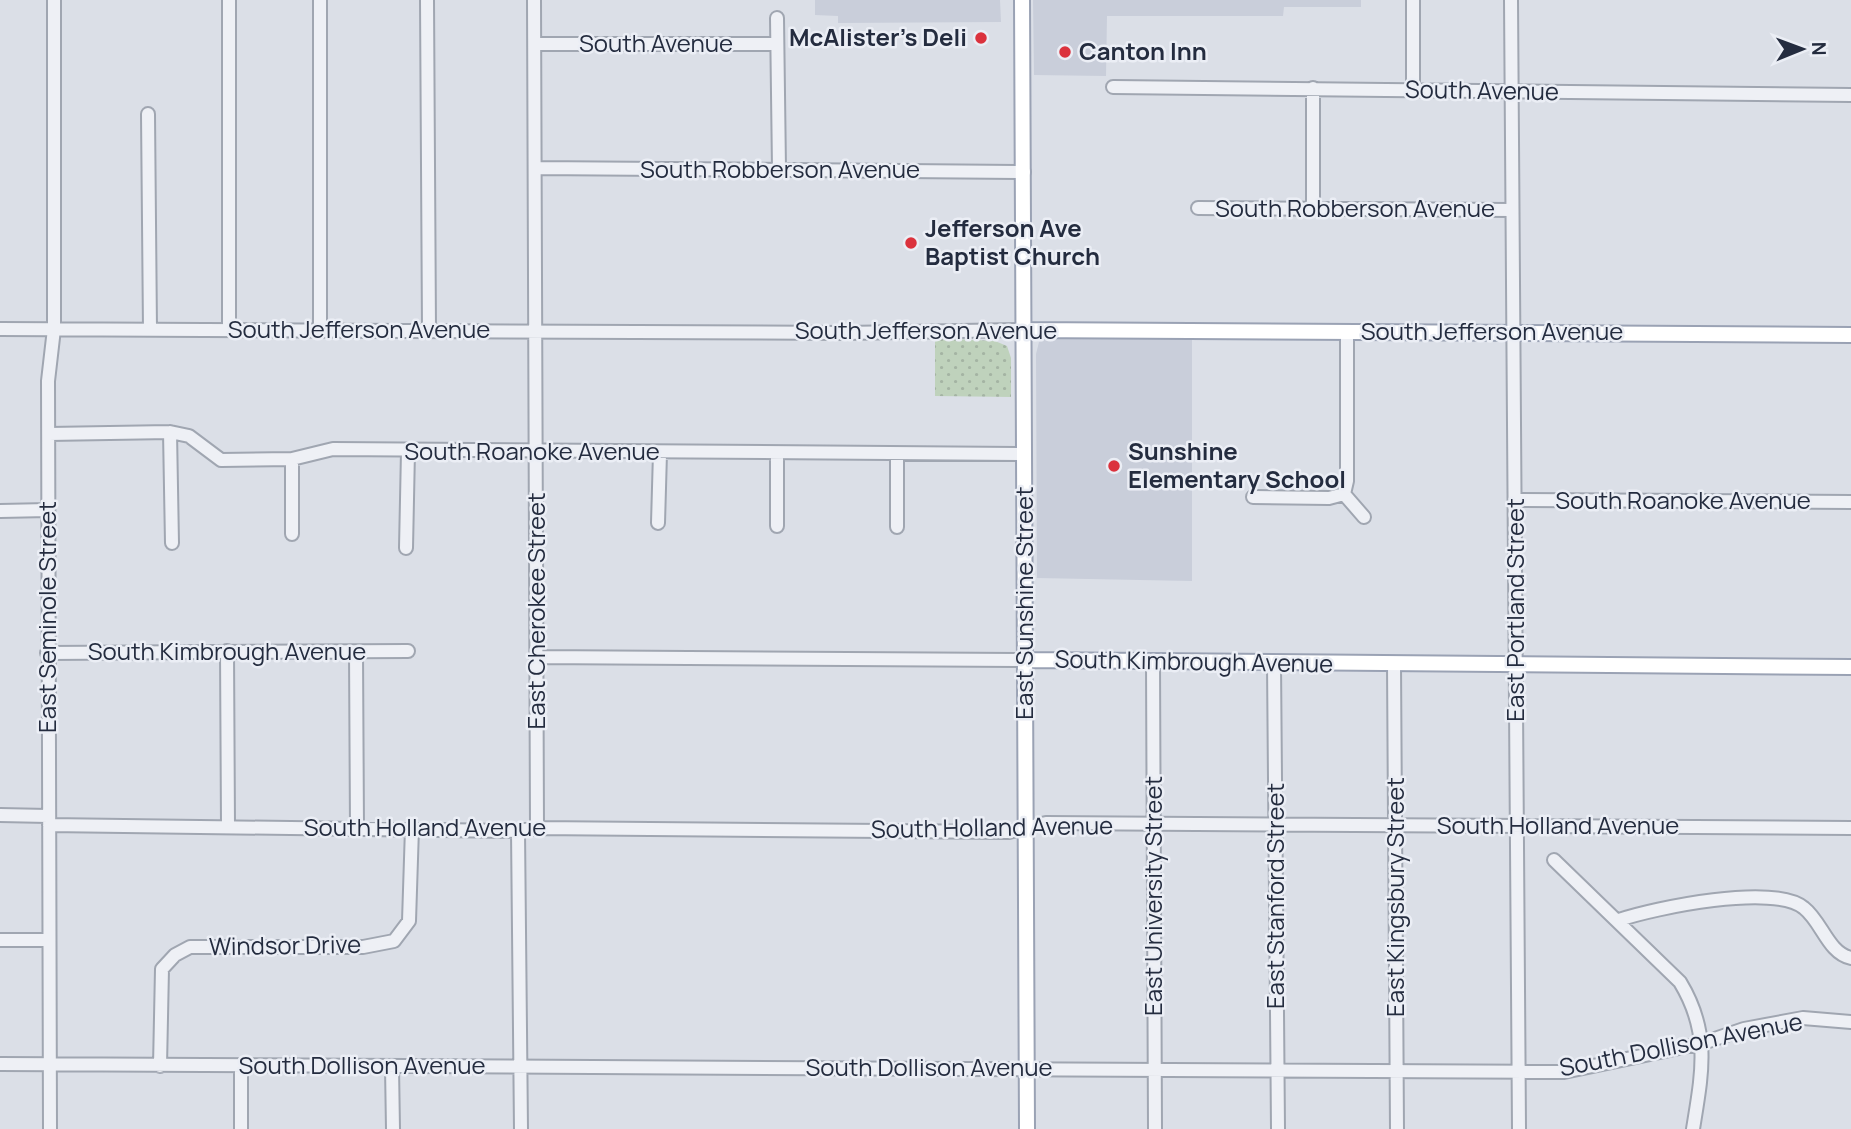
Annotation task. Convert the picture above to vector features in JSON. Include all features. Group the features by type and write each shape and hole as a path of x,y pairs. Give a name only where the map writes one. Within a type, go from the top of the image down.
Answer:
{"main road":[{"name":"East Sunshine Street","path":"1022,0 1027,1129"},
{"name":"South Jefferson Avenue","path":"1025,330 1851,335"},
{"name":"South Kimbrough Avenue","path":"1026,660 1851,667"}],"street":[{"name":"East Seminole Street","path":"50,1129 47,653 48,381 54,329 54,0"},
{"path":"229,0 229,330"},
{"path":"320,0 320,331"},
{"path":"427,0 429,330"},
{"name":"East Cherokee Street","path":"534,0 537,828"},
{"path":"1413,0 1413,89"},
{"name":"East Portland Street","path":"1511,0 1519,1129"},
{"path":"776,18 779,169"},
{"name":"South Avenue","path":"535,44 777,44"},
{"name":"South Avenue","path":"1113,87 1851,95"},
{"path":"1313,89 1313,209"},
{"path":"148,114 150,330"},
{"name":"South Robberson Avenue","path":"535,168 1024,172"},
{"name":"South Robberson Avenue","path":"1198,208 1512,210"},
{"name":"South Jefferson Avenue","path":"0,328 320,331 1025,330"},
{"path":"1344,494 1348,481 1347,331"},
{"path":"170,432 172,543"},
{"name":"South Roanoke Avenue","path":"49,434 170,432 189,436 221,460 292,459 333,449 897,456 1025,454"},
{"path":"406,548 408,451"},
{"path":"658,523 660,453"},
{"path":"777,453 777,526"},
{"path":"897,456 897,527"},
{"path":"292,459 292,534"},
{"path":"1253,497 1329,498 1344,494"},
{"path":"1344,494 1364,517"},
{"name":"South Roanoke Avenue","path":"1515,500 1851,502"},
{"path":"0,511 48,510"},
{"path":"227,651 228,826"},
{"name":"South Kimbrough Avenue","path":"47,653 408,651"},
{"path":"356,652 357,828"},
{"name":"South Kimbrough Avenue","path":"537,657 1026,660"},
{"name":"East University Street","path":"1153,663 1155,1129"},
{"name":"East Stanford Street","path":"1274,663 1278,1129"},
{"name":"East Kingsbury Street","path":"1394,664 1397,1129"},
{"name":"South Holland Avenue","path":"0,815 48,820 228,826 518,831 537,828 1009,832 1046,823 1851,828"},
{"name":"Windsor Drive","path":"160,1066 162,969 175,955 190,947 363,947 394,941 409,922 412,828"},
{"path":"518,831 521,1129"},
{"path":"1554,860 1619,920 1680,982 1695,1006 1703,1043 1693,1129"},
{"path":"1619,920 1717,899 1776,898 1804,907 1839,954 1851,958"},
{"path":"0,940 48,940"},
{"name":"South Dollison Avenue","path":"0,1064 1564,1072 1703,1043 1744,1029 1803,1018 1851,1022"},
{"path":"241,1066 241,1129"},
{"path":"392,1066 393,1129"}],"shaded area":[{"path":"815,0 1000,0 1001,22 838,23 838,16 815,15"},
{"path":"1033,0 1361,0 1361,7 1284,7 1283,16 1107,16 1106,76 1034,75"},
{"name":"Sunshine Elementary School","path":"1192,335 1192,581 1037,578 1036,354 1039,342 1044,337"}],"green space":[{"path":"935,338 995,341 1007,346 1011,358 1011,397 935,396"}],"place":[{"name":"McAlister's Deli","path":"981,38"},
{"name":"Canton Inn","path":"1065,52"},
{"name":"Jefferson Ave Baptist Church","path":"911,243"},
{"name":"Sunshine Elementary School","path":"1114,466"}]}
